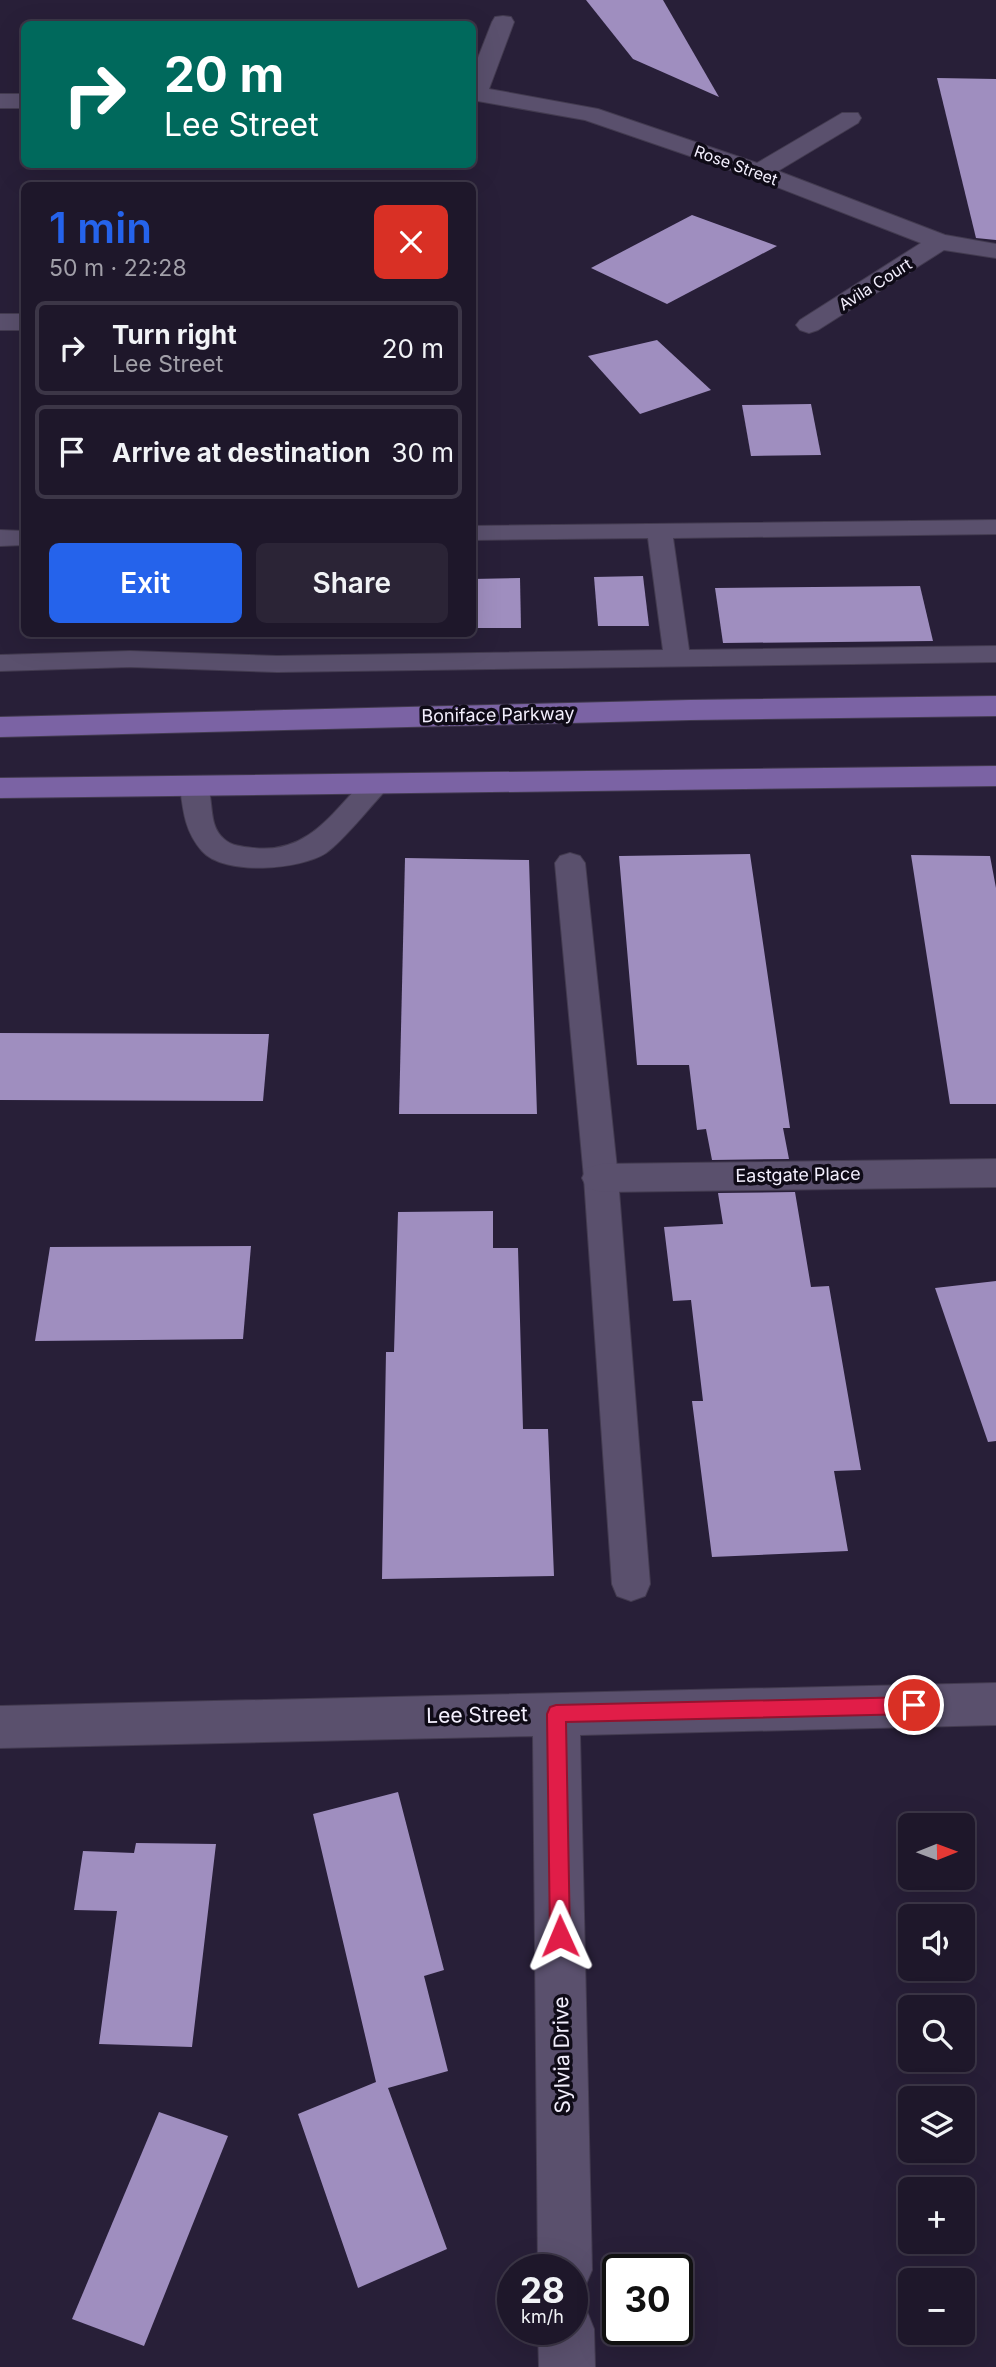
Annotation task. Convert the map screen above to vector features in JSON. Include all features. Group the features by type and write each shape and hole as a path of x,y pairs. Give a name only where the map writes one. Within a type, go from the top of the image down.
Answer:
{"main road":[{"name":"Boniface Parkway","path":"0,727 690,710 996,706"},
{"path":"0,788 996,776"}],"street":[{"path":"476,88 503,22"},
{"name":"Rose Street","path":"476,93 590,114 759,172 940,242 996,251"},
{"path":"0,101 21,101"},
{"path":"759,172 850,118"},
{"path":"940,242 996,269"},
{"name":"Avila Court","path":"809,325 940,242"},
{"path":"0,322 21,321"},
{"name":"Eastgate Place","path":"601,1178 996,1173"},
{"name":"Lee Street","path":"0,1727 996,1703"},
{"name":"Sylvia Drive","path":"556,1714 565,2254"},
{"path":"566,2345 567,2367"}],"lane":[{"path":"476,533 996,527"},
{"path":"660,531 677,658"},
{"path":"0,538 21,538"},
{"path":"66,661 70,637"},
{"path":"0,663 130,659 277,664 996,654"},
{"path":"194,786 200,827 214,847 234,855 268,859 295,856 317,845 376,784"},
{"path":"570,863 601,1178 631,1584"}],"building":[{"path":"586,0 663,0 719,97 633,59"},
{"path":"937,78 996,79 996,240 976,238"},
{"path":"692,215 777,246 667,304 591,268"},
{"path":"657,340 711,390 640,414 588,356"},
{"path":"811,404 821,455 751,456 742,405"},
{"path":"643,576 649,626 598,626 594,577"},
{"path":"520,578 521,628 476,628 476,579"},
{"path":"920,586 933,641 723,643 715,588"},
{"path":"750,854 790,1128 783,1128 789,1159 712,1160 706,1129 697,1130 689,1065 637,1065 619,856"},
{"path":"911,855 990,856 996,888 996,1104 950,1104"},
{"path":"405,858 529,860 537,1114 399,1114"},
{"path":"0,1033 269,1034 263,1101 0,1100"},
{"path":"795,1192 811,1287 829,1286 861,1470 834,1471 848,1551 712,1557 692,1401 703,1401 691,1300 673,1301 664,1227 723,1224 718,1193"},
{"path":"493,1211 493,1248 518,1248 523,1429 548,1429 554,1576 382,1579 386,1352 394,1352 398,1212"},
{"path":"251,1246 243,1339 35,1341 50,1247"},
{"path":"996,1281 996,1441 988,1442 935,1288"},
{"path":"398,1792 444,1970 424,1976 448,2071 388,2088 447,2249 358,2288 298,2114 376,2082 313,1814"},
{"path":"136,1843 216,1844 192,2047 99,2044 117,1911 74,1910 83,1851 134,1853"},
{"path":"159,2112 228,2136 144,2346 72,2319"}],"route":[{"path":"560,1936 556,1714 914,1705"}]}
